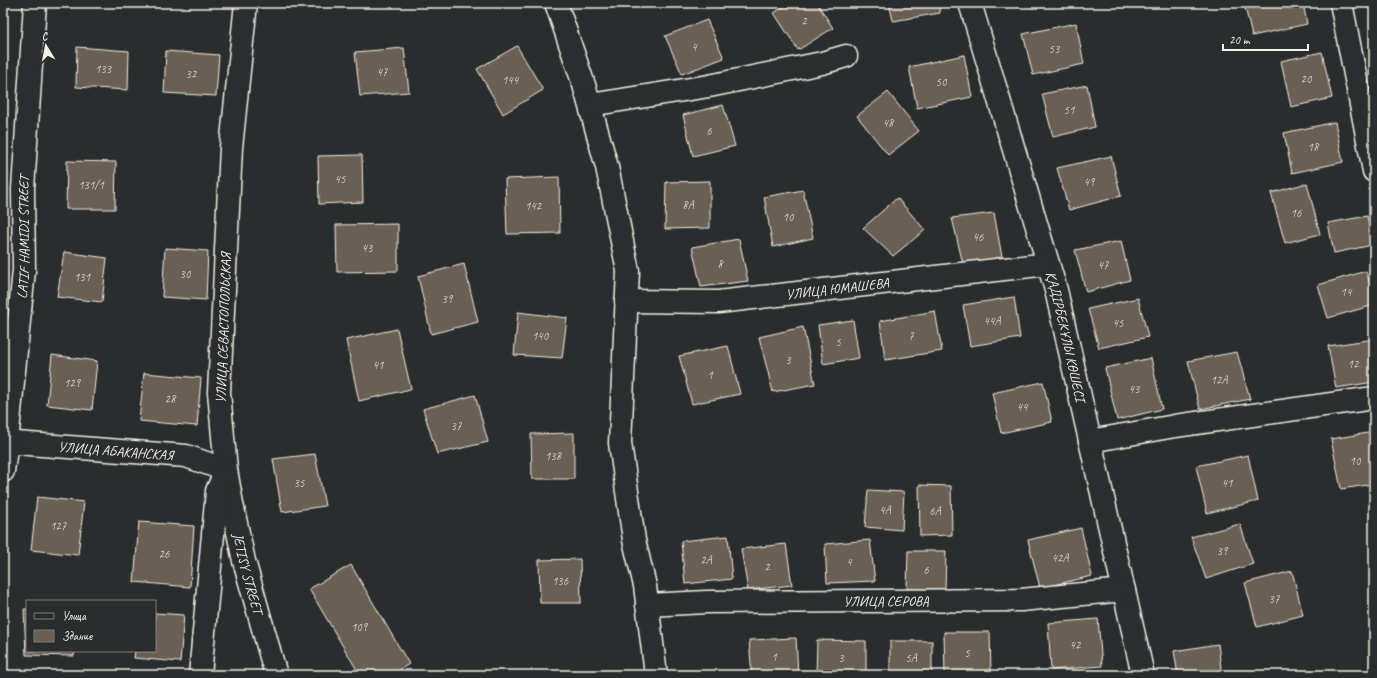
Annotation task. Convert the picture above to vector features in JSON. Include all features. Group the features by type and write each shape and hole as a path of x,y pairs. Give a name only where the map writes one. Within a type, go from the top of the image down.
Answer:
{"street":[{"name":"LATIF HAMIDI STREET","path":"3,471 24,270 23,189 35,3"},
{"name":"УЛИЦА СЕВАСТОПОЛЬСКАЯ","path":"200,675 218,491 226,470 218,392 231,148 246,3"},
{"path":"556,3 590,105 607,167 628,271 620,443 634,540 645,586 656,675"},
{"name":"ҚАДІРБЕКҰЛЫ КӨШЕСІ","path":"970,3 1056,290 1143,675"},
{"path":"1341,3 1374,171"},
{"path":"590,105 709,86 822,63 846,56"},
{"name":"УЛИЦА ЮМАШЕВА","path":"626,302 718,302 1048,264"},
{"path":"1090,442 1175,426 1374,398"},
{"name":"УЛИЦА АБАКАНСКАЯ","path":"5,442 186,456 226,470"},
{"name":"JETISY STREET","path":"226,470 244,561 276,675"},
{"name":"УЛИЦА СЕРОВА","path":"647,605 707,602 1021,600 1124,590"}],"building":[{"path":"790,3 817,3 833,28 798,50 774,13"},
{"path":"889,3 938,3 940,13 893,21"},
{"path":"1244,3 1303,3 1307,24 1252,36"},
{"path":"707,20 724,58 682,74 665,36"},
{"path":"1076,23 1084,64 1033,75 1023,34"},
{"path":"517,46 543,90 503,114 477,69"},
{"path":"77,47 129,51 128,90 76,87"},
{"path":"404,48 409,92 360,96 355,52"},
{"path":"166,51 219,55 216,96 164,93"},
{"path":"1322,52 1332,98 1291,107 1281,61"},
{"path":"964,55 972,97 917,108 909,67"},
{"path":"1087,85 1095,127 1053,137 1042,94"},
{"path":"888,92 919,131 888,155 857,116"},
{"path":"723,105 735,146 693,156 683,115"},
{"path":"1335,122 1343,162 1292,173 1284,133"},
{"path":"362,155 363,202 319,204 318,156"},
{"path":"1111,156 1121,196 1069,210 1057,168"},
{"path":"3,159 6,159 3,200"},
{"path":"67,161 116,162 115,209 66,209"},
{"path":"559,177 560,233 507,234 505,179"},
{"path":"710,181 710,228 665,229 666,182"},
{"path":"1307,183 1320,234 1285,243 1271,193"},
{"path":"803,190 813,238 773,247 764,197"},
{"path":"897,198 925,230 893,256 863,228"},
{"path":"994,213 1002,257 963,264 952,218"},
{"path":"1367,216 1373,245 1334,253 1328,223"},
{"path":"398,224 398,271 337,272 336,225"},
{"path":"739,239 748,281 701,287 692,247"},
{"path":"1121,241 1130,280 1086,292 1075,250"},
{"path":"165,248 208,251 206,300 162,297"},
{"path":"64,252 107,258 102,302 57,297"},
{"path":"464,264 478,322 431,334 418,276"},
{"path":"1366,271 1374,298 1374,305 1328,318 1318,285"},
{"path":"1014,297 1020,338 970,346 963,305"},
{"path":"1138,298 1148,337 1099,348 1088,309"},
{"path":"935,311 942,351 885,360 880,321"},
{"path":"518,312 567,318 562,358 514,355"},
{"path":"853,320 859,358 823,364 818,325"},
{"path":"803,327 815,384 773,392 759,337"},
{"path":"397,329 411,389 359,401 346,340"},
{"path":"1374,339 1374,382 1336,388 1328,346"},
{"path":"728,346 740,394 692,404 679,356"},
{"path":"1237,352 1250,399 1200,409 1188,361"},
{"path":"52,355 97,361 92,410 47,405"},
{"path":"1151,358 1162,409 1117,420 1105,368"},
{"path":"144,373 201,378 197,426 139,421"},
{"path":"1043,382 1052,422 1001,433 992,393"},
{"path":"475,395 488,442 437,454 423,409"},
{"path":"1374,432 1374,484 1341,489 1331,439"},
{"path":"574,433 574,479 532,479 531,434"},
{"path":"315,454 325,506 282,512 273,459"},
{"path":"1248,455 1258,501 1207,513 1196,466"},
{"path":"919,485 951,486 952,535 920,536"},
{"path":"868,490 904,492 902,530 865,527"},
{"path":"37,497 84,502 78,555 31,550"},
{"path":"139,522 194,526 190,587 134,582"},
{"path":"1240,524 1253,564 1206,579 1191,537"},
{"path":"1081,528 1092,576 1040,588 1028,540"},
{"path":"728,536 732,579 685,584 681,541"},
{"path":"870,540 875,581 827,583 825,544"},
{"path":"786,544 792,585 748,590 741,549"},
{"path":"908,551 946,551 945,589 907,589"},
{"path":"580,559 581,603 540,603 539,560"},
{"path":"351,565 409,664 391,675 360,675 309,589"},
{"path":"1292,571 1303,615 1257,627 1245,583"},
{"path":"1374,575 1374,591 1370,576"},
{"path":"24,609 26,609 26,652 75,652 74,656 26,655"},
{"path":"156,613 184,615 180,662 134,658 135,652 156,652"},
{"path":"1098,619 1102,666 1051,670 1048,623"},
{"path":"944,632 990,632 991,675 945,675"},
{"path":"796,638 798,675 752,675 749,640"},
{"path":"817,640 866,641 866,675 816,675"},
{"path":"890,641 932,641 932,675 890,675"},
{"path":"1218,644 1222,675 1178,675 1174,651"}]}
